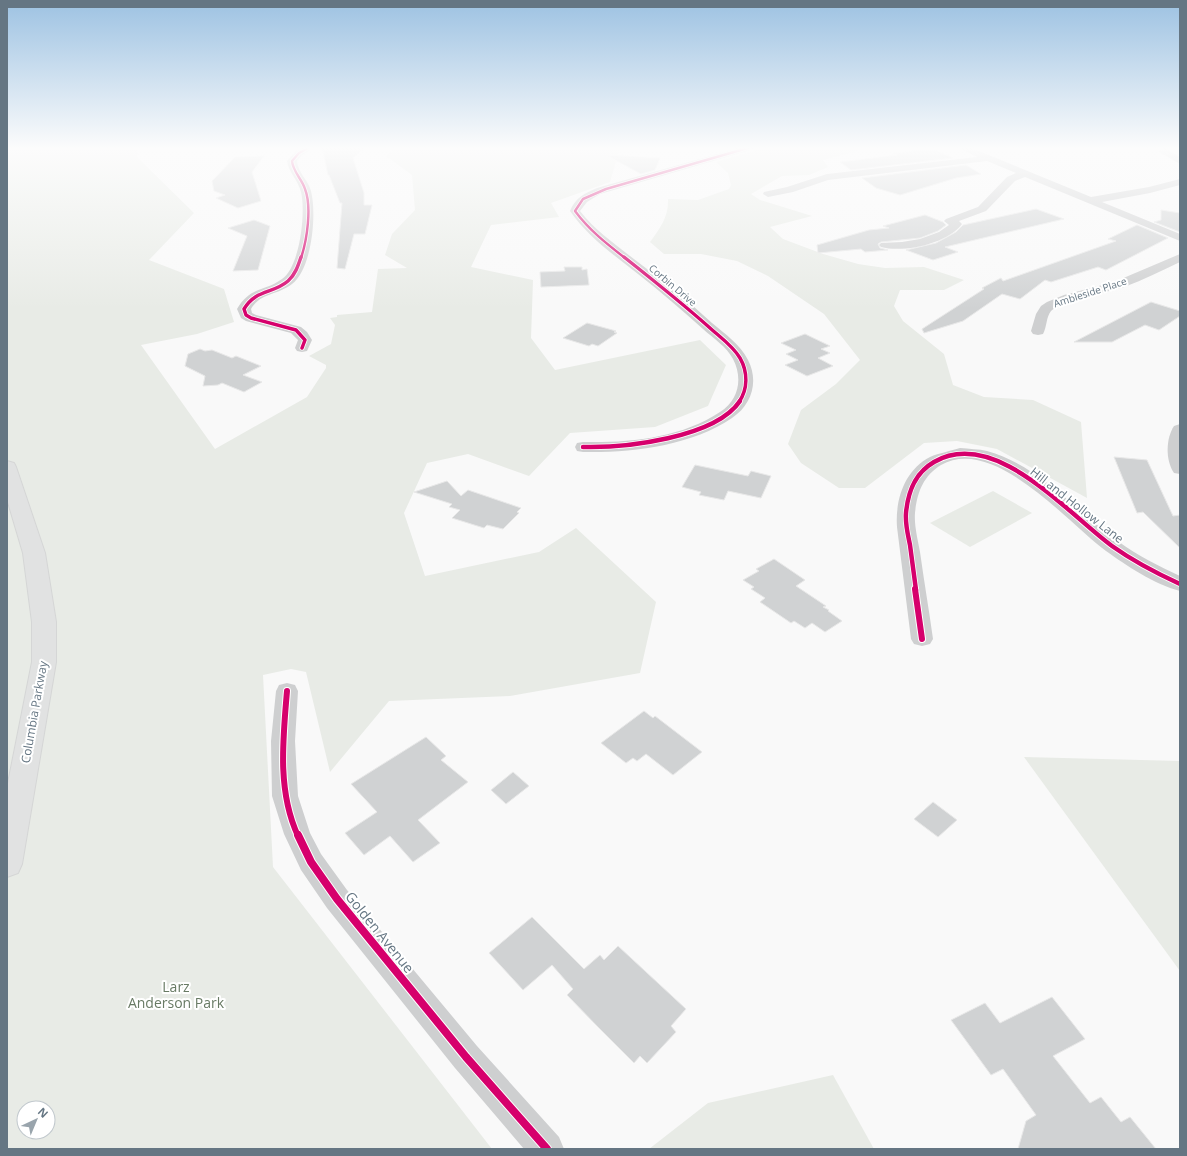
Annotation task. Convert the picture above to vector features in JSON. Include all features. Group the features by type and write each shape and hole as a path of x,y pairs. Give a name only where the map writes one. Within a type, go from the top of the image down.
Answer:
{"highway":[{"name":"Columbia Parkway","path":"7,467 34,553 44,622 44,662 7,864"}],"street":[{"path":"302,348 305,340 296,330 251,318 246,315 244,308 247,302 255,296 288,281 295,274 308,222 307,201"},
{"name":"Corbin Drive","path":"582,201 577,206 575,212 579,218 602,239 674,295 732,348 745,367 747,381 744,395 736,409 707,425 684,434 642,445 604,448 583,447"},
{"path":"885,245 894,247 926,240 952,229 956,224 950,221 982,209 990,201"},
{"path":"1095,201 1180,238"},
{"name":"Ambleside Place","path":"1038,331 1042,315 1045,309 1051,304 1063,299 1093,293 1118,285 1180,258"},
{"path":"1180,429 1176,445 1177,462 1180,470"},
{"name":"Hill and Hollow Lane","path":"922,639 906,515 912,483 921,471 930,464 956,453 975,453 1005,463 1058,502 1110,545 1134,561 1180,584"},
{"name":"Golden Avenue","path":"287,691 283,741 285,796 297,834 311,862 337,899 461,1051 547,1149"}],"green space":[{"name":"Larz Anderson Park","path":"7,201 182,201 194,213 149,260 224,289 234,322 197,334 141,345 215,449 307,397 326,368 326,365 309,356 331,344 335,325 330,318 337,317 337,315 372,312 378,269 407,268 385,255 392,234 415,210 414,201 557,201 551,203 559,217 491,225 471,267 533,280 531,338 555,370 700,340 726,365 708,406 655,427 570,433 529,476 468,454 427,463 404,513 425,576 539,552 576,528 656,602 640,673 510,696 389,701 330,772 306,672 291,669 263,675 273,867 492,1149 7,1149"},
{"path":"668,201 763,201 812,216 770,227 783,239 823,254 858,264 885,268 924,267 964,280 944,290 900,290 894,306 903,321 944,354 953,385 984,397 1033,400 1081,422 1087,498 997,449 957,441 924,443 865,488 839,488 801,463 788,444 801,410 836,384 860,360 824,314 768,276 737,261 701,254 664,254 650,242 665,217"},
{"path":"993,491 1032,513 970,547 930,523"},
{"path":"1024,757 1180,761 1180,971"},
{"path":"833,1075 874,1149 649,1149 708,1103"}],"building":[{"path":"222,201 261,201 238,208"},
{"path":"339,201 364,201 364,205 372,205 365,234 354,234 345,269 337,268 342,203"},
{"path":"1036,209 1064,219 945,247 958,252 933,260 906,250 936,243 956,232 963,225"},
{"path":"1161,210 1180,213 1180,232 1154,222 1161,220"},
{"path":"925,215 943,222 946,225 938,231 920,238 881,242 878,244 880,248 888,250 865,252 861,249 818,253 817,245 869,230 889,228 883,226"},
{"path":"254,220 270,226 258,270 233,271 247,236 228,228"},
{"path":"1137,225 1168,238 1106,270 1098,267 1051,282 1045,280 1020,299 1002,294 963,321 924,333 922,329 984,289 982,288 1001,278 1003,281 1116,241 1108,239"},
{"path":"564,267 582,267 582,270 587,269 589,285 541,287 540,272 565,271"},
{"path":"1151,302 1180,311 1180,316 1159,330 1145,325 1112,342 1074,342"},
{"path":"587,323 616,331 614,332 617,333 598,346 592,344 589,346 563,338"},
{"path":"805,334 830,346 821,349 830,353 818,358 833,366 807,376 785,365 798,360 786,354 796,350 781,343"},
{"path":"200,349 205,351 212,350 232,358 236,356 261,366 243,375 262,382 244,392 222,383 218,385 203,386 205,376 185,366 188,354"},
{"path":"1114,457 1147,460 1173,516 1180,515 1180,548 1143,512 1137,513"},
{"path":"695,465 748,476 751,471 771,476 761,498 728,491 724,500 699,495 701,492 682,487"},
{"path":"447,481 461,496 468,490 521,508 517,512 519,513 503,529 487,525 484,528 452,518 460,510 449,507 452,504 414,492"},
{"path":"774,559 805,580 796,586 826,606 823,607 842,621 825,632 812,623 805,628 794,621 791,623 760,602 765,598 751,589 754,587 743,580 759,571 756,569"},
{"path":"644,711 653,718 655,716 702,752 673,775 646,754 637,761 633,758 626,763 601,743"},
{"path":"426,737 446,756 441,760 468,782 418,820 440,843 413,862 390,836 364,855 345,833 377,812 351,784"},
{"path":"513,772 529,786 506,804 491,790"},
{"path":"933,802 957,820 938,837 914,819"},
{"path":"532,917 584,969 600,955 604,960 618,946 686,1009 671,1026 676,1032 647,1063 640,1056 634,1063 598,1027 567,995 573,989 552,965 523,990 489,953"},
{"path":"1052,997 1085,1039 1053,1056 1090,1103 1101,1097 1121,1122 1130,1117 1156,1149 1018,1149 1026,1121 1036,1115 1003,1069 991,1075 951,1020 985,1003 1000,1023"}],"cycle path":[{"path":"302,348 305,340 296,330 251,318 246,315 244,309 252,298 287,282 293,276 298,266 305,240 308,212 307,201"},
{"path":"582,201 575,211 587,226 602,240 671,294 729,345 740,358 746,375 745,391 737,406 723,417 706,425 690,432 655,441 620,446 583,447"},
{"path":"922,639 906,522 909,496 914,482 923,470 938,460 960,453 983,456 1007,465 1030,479 1112,546 1162,576 1180,584"},
{"path":"287,691 283,741 285,796 297,834 311,862 337,899 466,1057 547,1149"}]}
